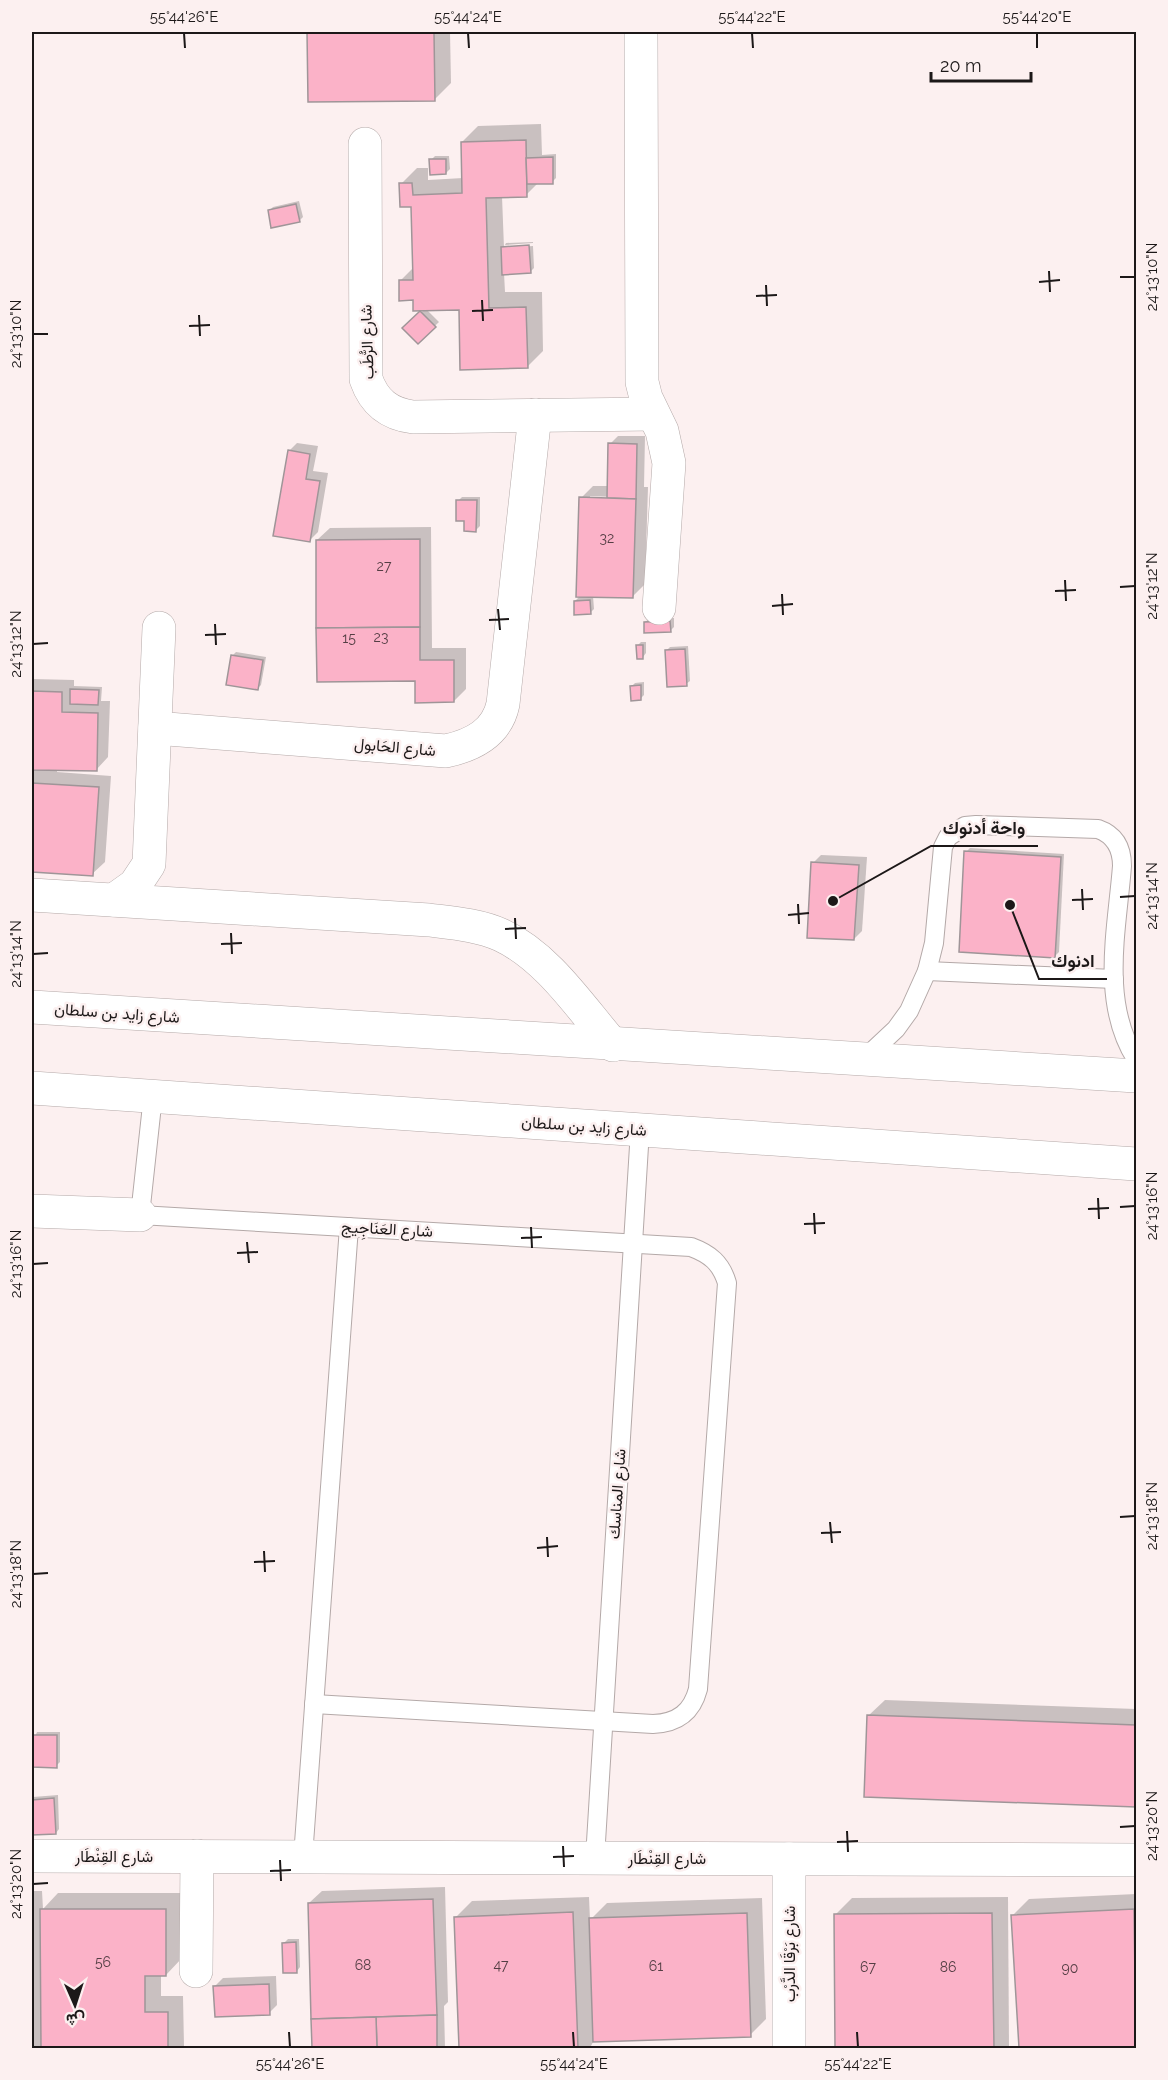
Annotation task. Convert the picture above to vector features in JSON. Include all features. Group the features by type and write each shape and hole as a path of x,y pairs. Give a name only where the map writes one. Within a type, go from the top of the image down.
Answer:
{"street":[{"path":"640,32 642,382 664,438 669,462 659,608"},
{"name":"شارع الرُّطَب","path":"365,144 366,379 370,392 384,407 401,416 653,414"},
{"name":"شارع الحَابول","path":"155,728 446,751 464,747 480,739 501,717 535,415"},
{"path":"114,900 135,885 149,864 159,628"},
{"path":"149,864 162,886 181,905"},
{"path":"32,895 429,920 480,928 501,935 535,958 613,1045"},
{"name":"شارع زايد بن سلطان","path":"32,1007 1137,1076"},
{"name":"شارع زايد بن سلطان","path":"32,1088 1137,1164"},
{"name":"شارع العَنَاجِيج","path":"32,1211 140,1215"},
{"name":"شارع القِنْطَار","path":"32,1856 1137,1860"},
{"path":"196,1971 197,1856"},
{"name":"شارع بَرْقَا الدَّرْب","path":"789,1859 789,2049"}],"lane":[{"path":"864,1059 896,1029 909,1011 927,971 934,943 943,847 956,830 976,825 1087,828 1107,832 1120,847 1122,856 1114,979 1117,1014 1122,1031 1137,1059"},
{"path":"927,971 1114,979"},
{"path":"140,1215 153,1096"},
{"name":"شارع المناسك","path":"595,1858 640,1130"},
{"name":"شارع العَنَاجِيج","path":"140,1215 692,1247 705,1252 723,1271 727,1295 696,1698 686,1713 665,1724 314,1704"},
{"path":"303,1857 349,1227"}],"building":[{"path":"307,32 434,32 435,101 308,102"},
{"path":"526,140 527,197 486,198 489,308 526,307 528,368 460,370 459,310 413,311 413,300 399,301 399,280 413,280 411,207 400,207 399,183 412,183 413,195 462,193 461,142"},
{"path":"553,157 553,184 527,184 526,158"},
{"path":"429,159 446,159 446,174 430,175"},
{"path":"296,204 300,222 271,228 268,210"},
{"path":"529,245 531,273 502,275 501,247"},
{"path":"420,311 436,327 418,344 402,328"},
{"path":"608,443 637,444 636,499 607,498"},
{"path":"288,450 310,454 306,479 320,481 310,542 273,536"},
{"path":"579,497 636,499 633,598 576,597"},
{"path":"456,500 477,500 476,532 464,531 464,521 456,521"},
{"path":"420,539 420,627 316,628 316,540"},
{"path":"590,600 591,614 574,615 574,601"},
{"path":"670,621 671,632 644,633 644,622"},
{"path":"420,627 420,660 454,660 454,702 415,703 415,681 317,682 316,628"},
{"path":"636,645 643,645 643,659 637,659"},
{"path":"685,649 687,686 667,687 665,650"},
{"path":"231,655 263,660 258,690 226,685"},
{"path":"641,685 641,700 631,701 630,686"},
{"path":"70,689 99,690 98,705 70,704"},
{"path":"32,691 62,692 62,712 98,713 97,771 32,770"},
{"path":"32,783 99,787 93,876 32,872"},
{"path":"964,851 1061,857 1055,958 959,952"},
{"path":"811,862 859,865 854,940 807,938"},
{"path":"867,1715 1136,1725 1136,1807 864,1797"},
{"path":"32,1735 57,1735 57,1768 32,1767"},
{"path":"54,1798 56,1834 32,1835 32,1800"},
{"path":"433,1899 437,2015 311,2019 308,1903"},
{"path":"40,1909 166,1909 166,1976 145,1976 145,2012 168,2012 168,2048 41,2048"},
{"path":"1134,1909 1136,2048 1019,2048 1011,1915"},
{"path":"573,1912 578,2048 459,2048 454,1917"},
{"path":"747,1913 751,2037 593,2042 589,1918"},
{"path":"992,1913 994,2048 835,2048 834,1914"},
{"path":"296,1942 297,1973 283,1973 282,1943"},
{"path":"269,1984 270,2015 215,2017 213,1986"},
{"path":"437,2015 437,2048 377,2048 376,2017"},
{"path":"376,2017 377,2048 312,2048 311,2019"}],"place":[{"name":"واحة أدنوك","path":"833,901"},
{"name":"ادنوك","path":"1010,905"}]}
